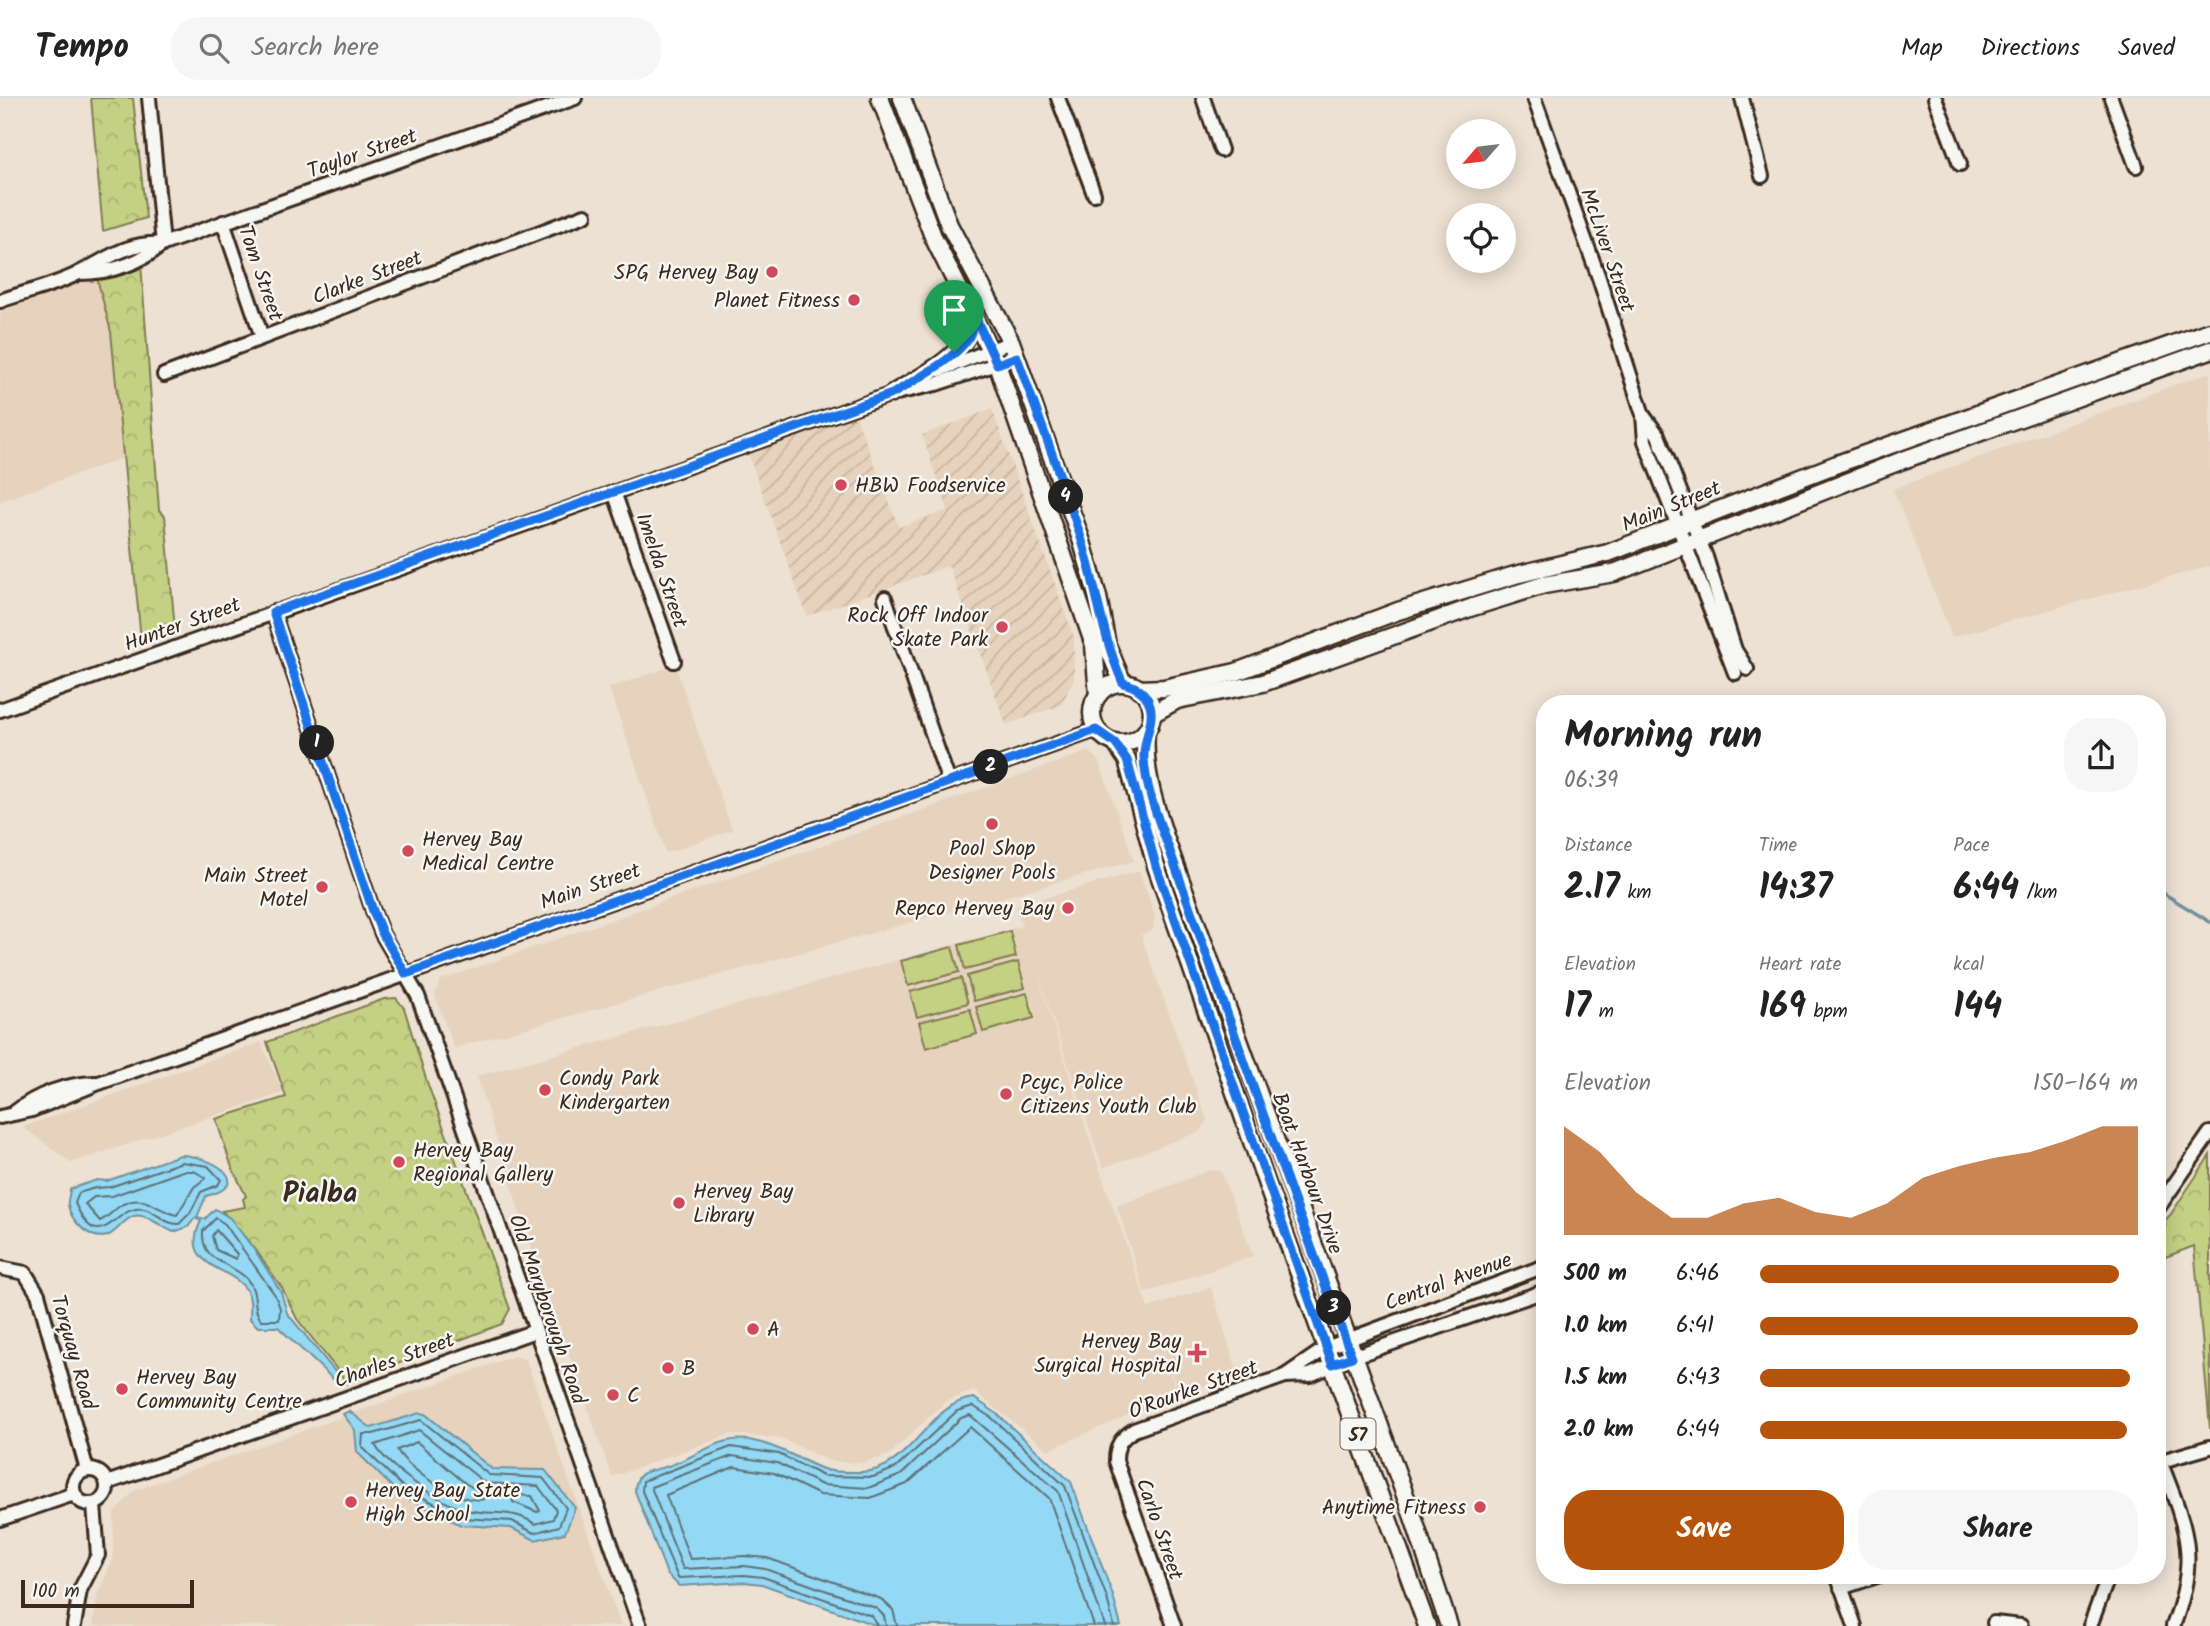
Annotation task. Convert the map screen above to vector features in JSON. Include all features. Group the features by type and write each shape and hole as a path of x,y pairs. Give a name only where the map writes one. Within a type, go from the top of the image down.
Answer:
{"main road":[{"path":"880,98 934,239 994,357 1094,645 1097,695 1091,712 1096,730"},
{"path":"889,98 899,149"},
{"path":"902,98 949,225 1014,350 1082,542 1098,597 1107,645 1123,683"},
{"path":"892,394 944,360 968,337 972,328 969,304"},
{"name":"Main Street","path":"1139,689 1164,688 1236,672 1398,611 1515,575 1608,553 1824,468 2210,331"},
{"name":"Main Street","path":"1152,714 1177,699 1263,683 1473,607 1544,585 1614,573 1903,460 2210,351"},
{"path":"1097,695 1105,688 1123,683 1139,689 1150,705 1152,714"},
{"name":"57","path":"1146,731 1152,714"},
{"name":"57","path":"1096,730 1115,743"},
{"path":"1115,743 1133,741 1146,731"},
{"name":"Boat Harbour Drive","path":"1146,731 1144,757 1159,819 1352,1357 1413,1517 1449,1626"},
{"name":"Boat Harbour Drive","path":"1115,743 1127,760 1156,866 1427,1626"},
{"path":"1253,1084 1249,1104 1263,1146 1264,1173"}],"street":[{"path":"149,98 163,244"},
{"name":"Taylor Street","path":"0,301 79,274 102,272 133,263 163,244 575,98"},
{"path":"1058,98 1094,194"},
{"path":"1203,98 1221,150"},
{"name":"McLiver Street","path":"1534,98 1599,278 1643,415 1645,441 1685,523 1741,671"},
{"path":"1742,98 1762,176"},
{"path":"1935,98 1960,164"},
{"path":"2112,98 2136,166"},
{"name":"Clarke Street","path":"164,375 584,215"},
{"name":"Tom Street","path":"223,222 262,337"},
{"name":"Hunter Street","path":"0,710 1014,350"},
{"name":"Imelda Street","path":"614,492 674,661"},
{"path":"885,598 949,782"},
{"name":"Old Maryborough Road","path":"273,612 373,911 382,933 418,996 640,1626"},
{"name":"Main Street","path":"0,1117 32,1110 99,1083 1096,730"},
{"path":"2166,1196 2210,1133"},
{"name":"Torquay Road","path":"0,1268 25,1273 38,1294 87,1470"},
{"name":"Central Avenue","path":"1326,1348 1536,1269"},
{"name":"Central Avenue","path":"1332,1364 1536,1294"},
{"name":"Charles Street","path":"107,1483 535,1331"},
{"name":"O'Rourke Street","path":"1118,1444 1134,1430 1285,1376 1326,1348"},
{"name":"O'Rourke Street","path":"1285,1376 1310,1375 1332,1364"},
{"name":"Carlo Street","path":"1118,1444 1116,1461 1174,1626"},
{"path":"2166,1460 2210,1447"},
{"path":"87,1470 99,1472 107,1483 104,1498 94,1504 82,1503 74,1494 74,1482 87,1470"},
{"path":"2166,1479 2182,1517 2188,1555 2189,1580 2173,1626"},
{"path":"0,1519 74,1494"},
{"path":"74,1626 80,1590 98,1555 94,1504"},
{"path":"1840,1584 1855,1626"},
{"path":"1841,1588 1853,1584"},
{"path":"2090,1626 2106,1584"},
{"path":"1994,1623 2021,1626"}],"shaded area":[{"path":"90,278 97,278 111,332 124,458 0,501 0,312"},
{"path":"2210,372 2210,566 1952,637 1893,489"},
{"path":"992,409 1074,637 1074,679 1061,705 1006,725 949,566 807,616 747,451 855,414 899,527 948,510 922,435"},
{"path":"675,665 732,830 666,853 609,688"},
{"path":"1089,751 1099,761 1134,861 454,1048 435,995 441,980"},
{"path":"1139,871 1155,915 1153,930 1141,935 1207,1120 1201,1131 1103,1168 1032,957 1094,1153 1148,1308 1211,1287 1238,1374 1179,1395 1157,1333 1177,1394 1048,1450 974,1391 946,1401 889,1455 862,1463 829,1461 783,1439 731,1434 612,1477 526,1233 477,1076 1022,926 1016,906"},
{"path":"261,1042 283,1093 71,1163 23,1127"},
{"path":"1210,1170 1221,1171 1253,1256 1145,1293 1117,1206"},
{"name":"Hervey Bay State High School","path":"515,1356 526,1360 621,1626 93,1626 97,1595 113,1560 114,1513 135,1490"}],"green space":[{"path":"91,98 133,98 146,218 103,231"},
{"path":"141,263 159,510 165,516 175,630 141,640 111,332 97,278"},
{"path":"1010,931 1016,957 965,970 959,945"},
{"path":"952,947 959,972 908,986 901,961"},
{"path":"1018,962 1025,988 974,1001 967,976"},
{"path":"961,978 968,1003 917,1017 910,992"},
{"path":"1027,993 1034,1018 983,1032 976,1007"},
{"path":"396,998 404,1008 427,1082 510,1309 502,1324 345,1384 342,1376 297,1319 282,1288 256,1250 222,1211 245,1207 243,1199 246,1196 231,1165 216,1119 286,1097 267,1042 384,999"},
{"path":"970,1009 977,1034 926,1048 919,1022"},
{"path":"2210,1155 2210,1429 2194,1246 2166,1257 2166,1219"}],"water":[{"path":"180,1155 204,1160 224,1171 229,1177 228,1184 221,1191 206,1196 197,1217 205,1219 215,1209 230,1218 256,1252 281,1292 287,1313 337,1374 333,1379 278,1327 258,1327 250,1319 247,1291 231,1276 210,1264 197,1248 196,1236 201,1221 195,1218 188,1227 174,1232 149,1219 134,1216 111,1234 101,1237 88,1233 73,1217 68,1205 70,1189 97,1180 107,1181"},
{"path":"974,1398 996,1413 1071,1482 1113,1596 1121,1626 877,1626 762,1584 744,1582 679,1586 667,1574 635,1491 638,1479 645,1472 675,1463 720,1443 739,1439 777,1448 827,1470 861,1472 878,1469 907,1450 944,1411 958,1402"},
{"path":"349,1411 371,1428 420,1413 425,1414 492,1469 545,1470 575,1508 565,1533 535,1540 511,1528 461,1525 399,1494 357,1452 355,1430 343,1414"}],"waterway":[{"path":"2166,895 2210,922"}],"place":[{"name":"SPG Hervey Bay","path":"772,272"},
{"name":"Planet Fitness","path":"854,300"},
{"name":"HBW Foodservice","path":"841,485"},
{"name":"Rock Off Indoor Skate Park","path":"1002,627"},
{"name":"Pool Shop Designer Pools","path":"992,824"},
{"name":"Hervey Bay Medical Centre","path":"408,851"},
{"name":"Main Street Motel","path":"322,887"},
{"name":"Repco Hervey Bay","path":"1068,908"},
{"name":"Condy Park Kindergarten","path":"545,1090"},
{"name":"Pcyc, Police Citizens Youth Club","path":"1006,1094"},
{"name":"Hervey Bay Regional Gallery","path":"399,1162"},
{"name":"Hervey Bay Library","path":"679,1203"},
{"name":"A","path":"753,1329"},
{"name":"Hervey Bay Surgical Hospital","path":"1197,1353"},
{"name":"B","path":"668,1368"},
{"name":"Hervey Bay Community Centre","path":"122,1389"},
{"name":"C","path":"613,1395"},
{"name":"Hervey Bay State High School","path":"351,1502"},
{"name":"Anytime Fitness","path":"1480,1507"}],"district":[{"name":"Pialba","path":"320,1192"}],"route":[{"path":"969,304 997,364 1017,357 1082,542 1098,597 1107,645 1123,683 1139,689 1150,705 1152,714 1146,731 1144,757 1159,819 1352,1357 1332,1364 1156,866 1127,760 1115,743 1101,736 1096,730 406,974 382,933 373,911 273,612 892,394 954,352 968,337 972,328 969,304"}]}
